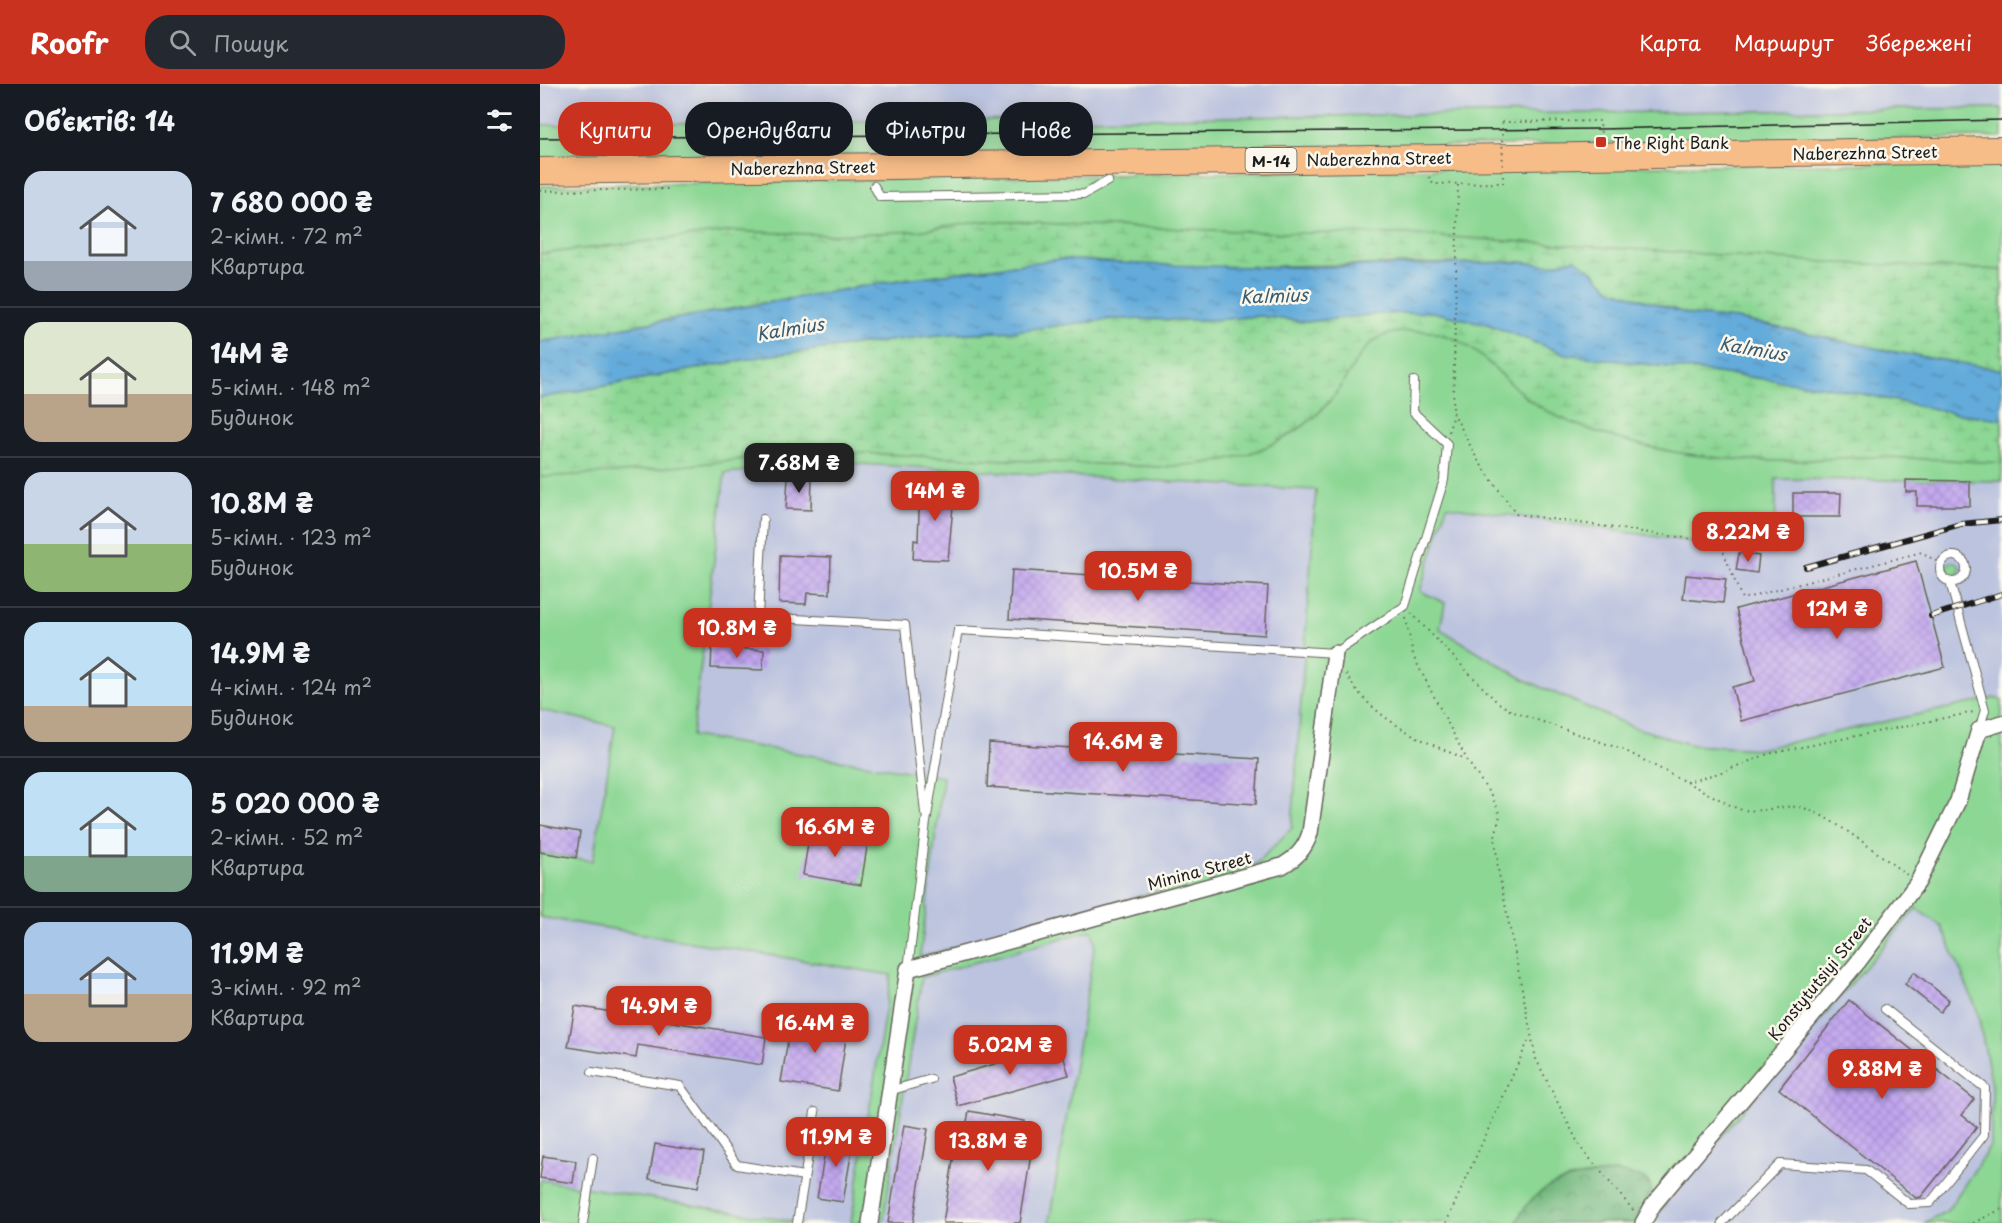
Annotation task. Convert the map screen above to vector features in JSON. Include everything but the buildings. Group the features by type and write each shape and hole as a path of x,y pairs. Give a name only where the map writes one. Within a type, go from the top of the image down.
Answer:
{"highway":[{"name":"Naberezhna Street","path":"540,171 2002,150"}],"street":[{"name":"Minina Street","path":"908,969 1282,866 1295,858 1304,847 1310,833 1335,653"},
{"path":"1979,730 2002,723"},
{"name":"Konstytutsiyi Street","path":"1644,1220 1858,962 1918,882 1958,801 1979,730"},
{"path":"870,1223 908,969"}],"lane":[{"path":"874,186 880,197 1085,194 1108,181"},
{"path":"908,969 926,822 958,630 1335,653 1405,606 1444,480 1447,444 1413,412 1414,381"},
{"path":"764,519 758,617 905,625 926,822"},
{"path":"1950,582 1963,577 1965,564 1960,557 1950,555 1940,564 1940,573 1950,582 1985,710 1979,730"},
{"path":"1722,1223 1780,1164 1866,1170 1909,1204 1930,1203 1984,1135 1985,1088 1885,1009"},
{"path":"592,1072 680,1086 737,1165 804,1176"},
{"path":"888,1091 931,1079"},
{"path":"797,1223 815,1112"},
{"path":"583,1223 593,1158"}],"path":[{"path":"1430,177 1433,184 1503,183 1502,122 1600,121 1600,142"},
{"path":"1447,444 1453,412 1458,184"},
{"path":"1453,412 1477,459 1516,514 1720,543 1742,599 1922,552 1940,564"},
{"path":"1405,606 1413,656 1467,760 1492,797 1500,815 1495,837 1498,869 1536,1059 1580,1147 1630,1209 1644,1220"},
{"path":"1405,606 1438,644 1467,669 1496,701 1511,711 1624,750 1738,809 1755,813 1798,807 1818,813 1918,882"},
{"path":"1335,653 1355,691 1379,711 1428,745 1467,760"},
{"path":"1686,782 1768,754 1985,710"},
{"path":"1446,1223 1530,1037"},
{"path":"1973,1223 2002,1209"}],"shaded area":[{"path":"540,84 2002,84 2002,108 1093,119 1093,102 999,102 999,120 987,120 987,102 865,102 865,121 853,121 853,102 685,102 685,123 673,123 673,102 558,102 558,125 540,125"},
{"path":"843,463 1316,490 1292,828 1256,864 920,957 942,777 692,736 725,473"},
{"path":"1776,479 2002,481 2002,700 1994,698 1759,749 1692,745 1633,727 1525,680 1440,629 1419,592 1447,506 1774,554"},
{"path":"540,710 615,726 593,861 540,853"},
{"path":"1916,907 1942,927 1977,1010 1992,1084 1991,1145 1947,1211 1924,1223 1652,1223 1675,1190"},
{"path":"540,917 891,975 851,1223 803,1223 540,1180"},
{"path":"1092,930 1095,943 1049,1223 883,1223 922,977"}],"green space":[{"path":"2002,108 2002,137 1093,151 1093,119"},
{"path":"987,120 999,120 999,153 987,153"},
{"path":"853,121 865,121 865,155 853,155"},
{"path":"673,123 685,123 685,156 794,156 540,160 540,125 558,125 558,156 673,156"},
{"path":"2002,162 2002,370 1420,266 1225,267 899,280 540,342 540,186 1468,168"},
{"path":"984,221 1286,233 1406,234 1839,263 2002,270 2002,370 1889,351 1737,319 1691,315 1610,289 1591,270 1575,259 1551,265 1519,262 1225,267 1144,266 1061,259 899,280 540,342 540,254 734,231 833,235 918,231"},
{"path":"1433,312 1487,324 1565,354 1828,387 1954,413 2002,419 2002,463 1866,457 1764,461 1708,457 1651,447 1597,432 1558,417 1527,398 1487,361 1463,343 1434,332 1418,331 1391,333 1371,343 1329,402 1309,421 1272,445 1226,460 1161,467 817,451 626,472 540,477 540,398 764,356 937,335 1014,331 1112,319 1214,320 1260,316 1306,322 1379,314"},
{"path":"1338,317 2002,419 2002,481 1776,479 1775,554 1447,506 1420,591 1445,603 1440,629 1525,680 1633,727 1692,745 1759,749 1994,698 2002,700 2002,1223 1924,1223 1947,1211 1991,1145 1992,1085 1977,1010 1942,927 1916,908 1675,1190 1652,1223 1049,1223 1095,943 1092,930 922,977 883,1223 851,1223 891,975 540,917 540,853 593,861 615,726 540,710 540,398","holes":["843,463 1316,490 1292,828 1256,864 920,957 943,777 692,736 725,473"]},
{"path":"1950,562 1956,562 1960,569 1956,576 1950,576 1946,572 1946,566"},
{"path":"1615,1172 1642,1178 1648,1182 1650,1187 1646,1202 1634,1223 1516,1223 1533,1198 1544,1189 1570,1179"},
{"path":"540,1180 803,1223 540,1223"}],"water":[{"name":"Kalmius","path":"1061,259 1232,267 1290,267 1519,262 1551,265 1575,259 1591,270 1610,289 1691,315 1737,319 1889,351 2002,370 2002,419 1954,413 1828,387 1565,354 1487,324 1432,312 1379,314 1306,322 1260,316 1214,320 1112,319 1014,331 937,335 764,356 540,398 540,342 899,280"}],"tram line":[{"path":"540,138 1600,129 2002,120"}],"railway":[{"path":"1806,567 1961,524 2002,520"},
{"path":"1931,616 2002,594"}],"place":[{"name":"The Right Bank","path":"1601,142"}]}
